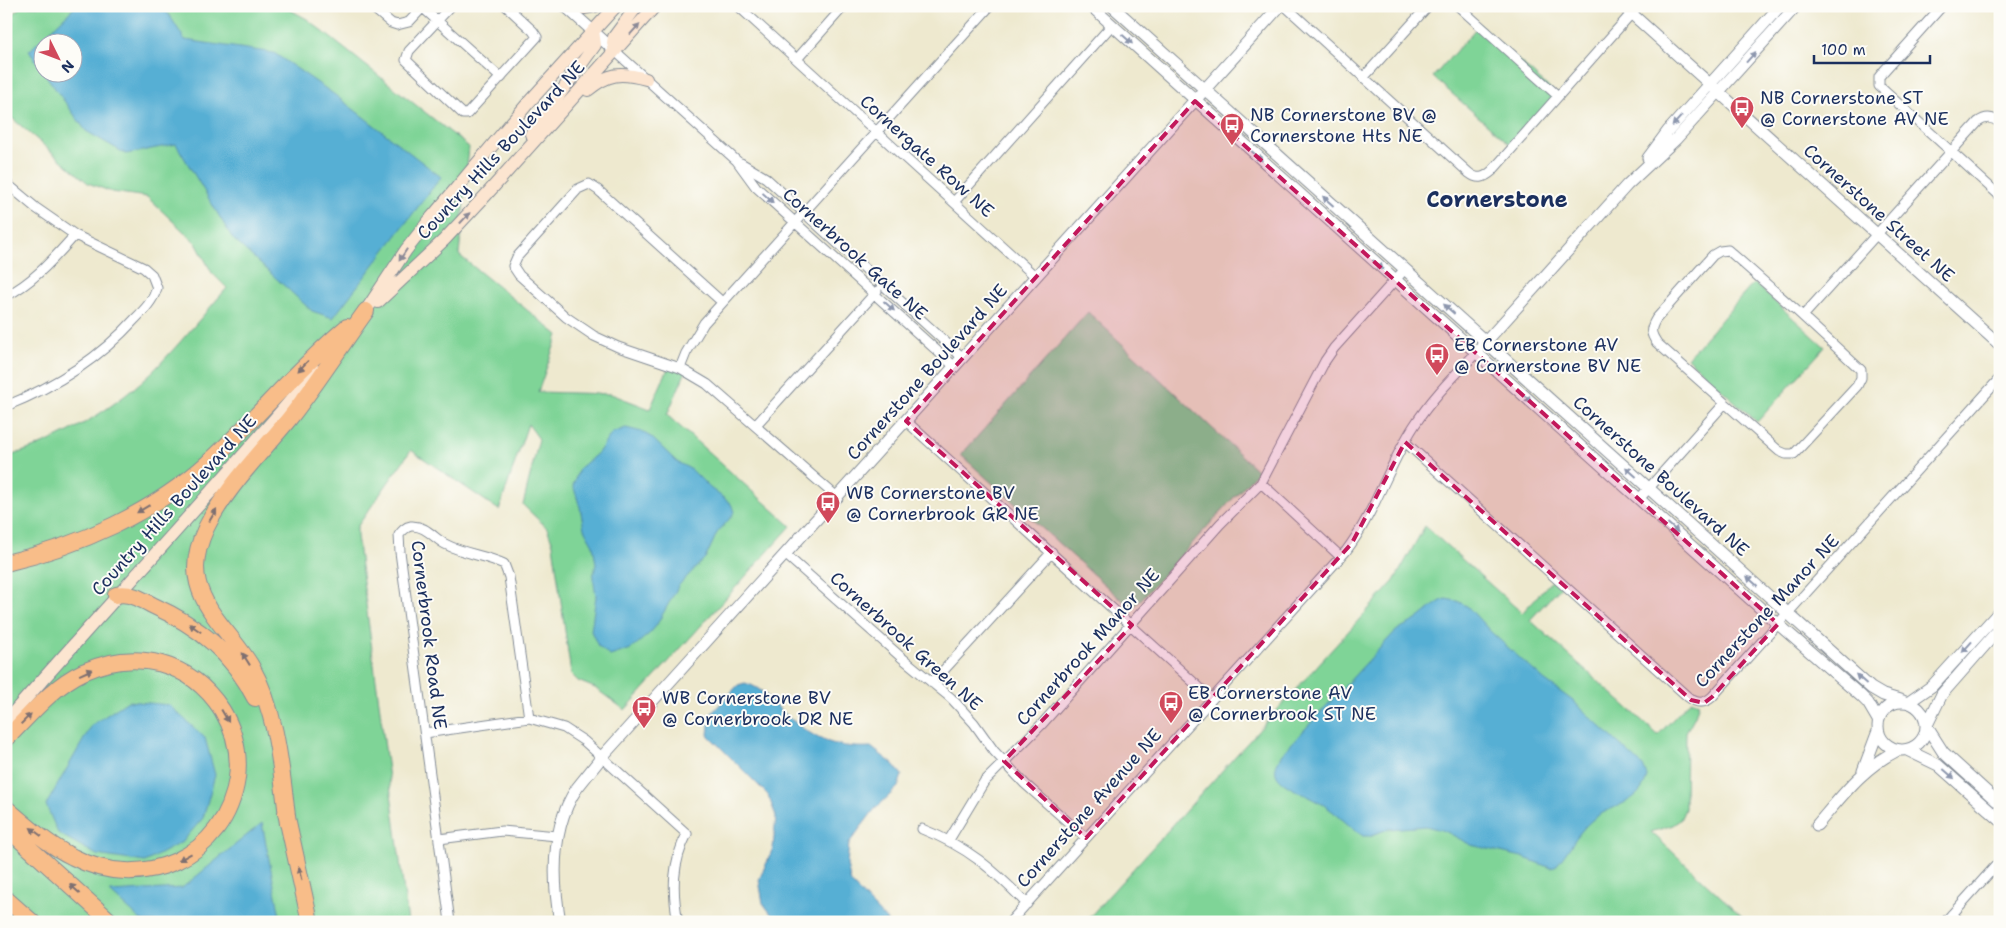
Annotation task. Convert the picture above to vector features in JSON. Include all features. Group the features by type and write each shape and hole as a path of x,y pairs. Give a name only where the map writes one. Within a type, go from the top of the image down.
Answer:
{"highway":[{"path":"6,563 37,556 82,540 126,519 170,492 207,464 272,400 303,366 366,312"},
{"path":"288,824 278,746 270,711 251,667 212,612 201,592 197,574 197,554 206,528 222,501 290,417 366,312"},
{"path":"116,595 122,594 136,597 179,618 207,637 237,668 254,698 266,729 310,922"},
{"path":"6,739 46,699 82,673 118,661 148,661 164,664 186,673 204,687 227,718 234,736 238,757 237,778 232,799 223,819 210,838 188,856 175,863 154,870 112,871 74,858 30,828 6,808"},
{"path":"6,827 111,922"},
{"path":"6,899 32,922"},
{"path":"6,908 27,922"}],"main road":[{"path":"575,6 584,8 596,6"},
{"name":"Country Hills Boulevard NE","path":"366,312 406,250 432,217 529,102 616,6"},
{"path":"615,51 614,37 637,6"},
{"name":"Country Hills Boulevard NE","path":"6,721 116,595 230,471 366,312 444,240 655,6"},
{"path":"508,170 518,152 595,44 593,31"},
{"path":"554,119 595,84 608,77 620,74 646,79"}],"street":[{"path":"371,6 391,23 397,25 409,22 424,7 501,78"},
{"path":"451,6 409,51 406,60 463,114 469,113 537,38 533,31 506,6"},
{"path":"565,6 615,51"},
{"name":"Cornergate Row NE","path":"738,6 1036,277"},
{"path":"797,59 844,6"},
{"path":"680,368 698,332 722,302 990,6"},
{"name":"Cornerstone Boulevard NE","path":"1091,6 1778,624 1861,696 1868,703 1878,725"},
{"name":"Cornerstone Boulevard NE","path":"1112,6 1870,688 1883,695 1906,702"},
{"path":"1195,100 1280,6"},
{"path":"1285,6 1469,173 1479,178 1483,178 1492,171 1631,9"},
{"path":"1364,78 1428,6"},
{"path":"1458,6 1558,96"},
{"name":"Cornerstone Avenue NE","path":"1010,922 1341,557 1367,520 1413,427 1435,397 1627,185 1668,131 1780,6"},
{"name":"Cornerstone Avenue NE","path":"1627,185 1676,139 1796,6"},
{"path":"1942,6 1883,72 1878,82 1882,89 2000,196"},
{"name":"Cornerstone Street NE","path":"1631,9 1709,85 2000,345"},
{"path":"954,202 1112,25"},
{"name":"Cornerbrook Gate NE","path":"615,51 737,161 756,187 799,218 883,285 959,362"},
{"name":"Cornerstone Boulevard NE","path":"560,922 555,875 557,836 576,790 601,758 838,498 1195,100"},
{"path":"1804,316 1982,119 1992,118 2000,124"},
{"path":"6,183 36,208 75,235 144,268 152,275 157,288 155,295 121,334 82,367 33,395 6,406"},
{"path":"722,302 598,190 588,184 578,189 514,262 513,266 518,275 566,317 584,330 618,347 680,368 707,384 838,498"},
{"name":"Cornerbrook Gate NE","path":"799,218 875,294 959,362"},
{"path":"6,296 28,283 75,235"},
{"path":"1720,250 1728,250 1804,316 1861,370 1861,378 1857,386 1794,454 1778,451 1651,335 1651,327 1656,319 1720,250"},
{"name":"Cornerbrook Manor NE","path":"949,840 984,782 1042,724 1220,524 1260,483 1325,361 1344,336 1405,269"},
{"path":"755,426 883,285"},
{"name":"Cornerstone Manor NE","path":"1405,442 1691,700 1704,703 1712,697 1788,614 2000,378"},
{"path":"1640,498 1725,403"},
{"path":"906,421 1212,699"},
{"path":"1260,483 1341,557"},
{"name":"Cornerbrook Road NE","path":"450,922 399,535 406,528 412,526 420,528 443,543 459,550 472,555 493,558 504,564 509,577 529,718"},
{"path":"932,683 1052,552"},
{"name":"Cornerbrook Green NE","path":"786,555 964,711 994,751 1025,784 1086,838"},
{"path":"1863,772 1878,725 1888,706 1906,702 1932,686 2000,611"},
{"path":"1817,825 1863,772 1880,760 1921,742 1927,726 1947,688 2000,628"},
{"path":"1906,702 1922,711 1927,726 1943,752 2000,804"},
{"path":"425,732 529,718 564,728 584,741 687,834 678,854 673,882 678,922"},
{"path":"1878,725 1886,745 1938,765 2000,820"},
{"path":"922,829 949,840 980,860 1027,904"},
{"path":"439,839 502,831 557,836"},
{"path":"1945,922 2000,861"},
{"path":"1952,914 1960,922"}],"highlighted area":[{"path":"1195,101 1778,624 1712,697 1704,703 1691,700 1405,442 1352,543 1086,838 1004,761 1132,625 906,421"}],"green space":[{"path":"21,6 283,6 307,19 469,147 459,255 558,335 538,392 611,394 650,409 670,364 686,371 667,415 791,526 625,710 595,688 578,681 571,674 553,544 547,528 523,505 539,439 528,424 499,510 411,450 357,527 408,922 6,922 6,457 48,442 107,409 143,381 159,365 227,288 212,273 196,243 147,197 112,192 88,183 6,113 6,22"},
{"path":"1479,25 1558,96 1513,147 1433,77"},
{"path":"1754,283 1825,347 1757,422 1687,358"},
{"path":"1088,312 1258,471 1136,605 1126,604 961,455"},
{"path":"1425,526 1522,613 1555,577 1563,584 1530,620 1658,735 1691,700 1699,703 1695,716 1686,732 1685,809 1680,820 1673,825 1651,832 1748,922 1085,922 1394,581"}],"water":[{"path":"76,6 152,6 168,13 185,40 274,53 335,95 441,177 333,318 312,311 233,239 176,144 126,154 86,131 51,82 82,82 82,32 49,32"},
{"path":"626,428 642,432 651,437 677,462 692,470 710,488 731,504 734,511 717,533 706,557 679,585 656,626 631,649 610,656 598,646 591,631 596,596 593,577 596,564 593,545 584,529 573,485 579,469 598,453 612,433"},
{"path":"1445,599 1457,601 1467,606 1491,632 1544,680 1573,701 1643,766 1647,776 1644,786 1638,793 1591,821 1555,867 1551,868 1522,857 1471,845 1445,831 1426,826 1388,829 1369,836 1363,836 1329,809 1289,787 1277,776 1276,767 1282,754 1392,635"},
{"path":"745,683 757,688 794,722 814,735 834,744 871,747 893,764 902,775 898,787 874,810 849,843 847,865 851,883 888,922 777,922 763,903 759,880 773,848 776,816 768,795 708,735 710,715 738,685"},
{"path":"128,701 169,705 205,738 215,775 203,818 182,842 145,862 97,855 58,833 46,805 92,725"},
{"path":"262,823 281,922 143,922 110,892 182,888"}],"place":[{"name":"NB Cornerstone ST @ Cornerstone AV NE","path":"1742,129"},
{"name":"NB Cornerstone BV @ Cornerstone Hts NE","path":"1232,146"},
{"name":"EB Cornerstone AV @ Cornerstone BV NE","path":"1437,376"},
{"name":"WB Cornerstone BV @ Cornerbrook GR NE","path":"828,524"},
{"name":"EB Cornerstone AV @ Cornerbrook ST NE","path":"1171,724"},
{"name":"WB Cornerstone BV @ Cornerbrook DR NE","path":"644,729"}],"district":[{"name":"Cornerstone","path":"1497,199"}]}
